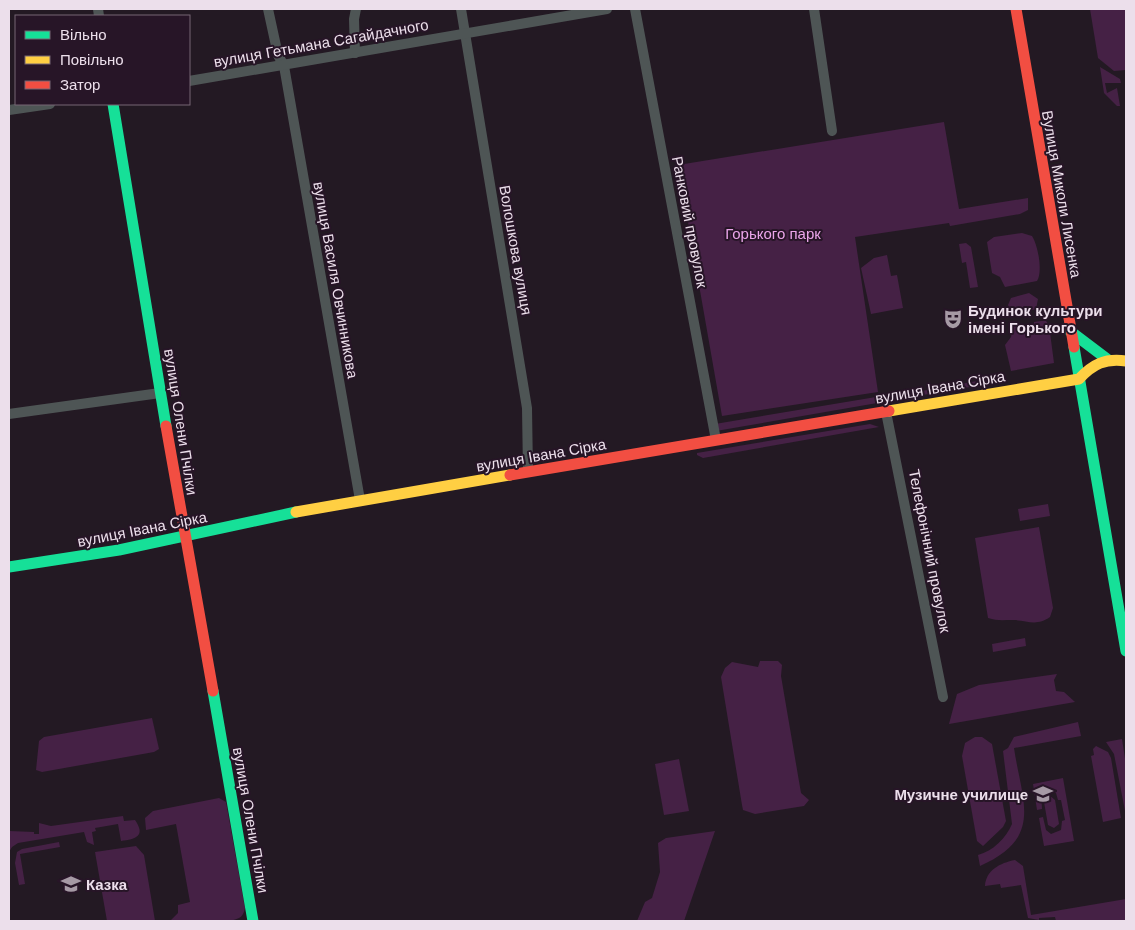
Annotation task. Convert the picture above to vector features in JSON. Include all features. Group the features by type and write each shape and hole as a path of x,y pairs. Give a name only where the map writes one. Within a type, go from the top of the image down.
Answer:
{"street":[{"name":"вулиця Василя Овчинникова","path":"268,9 278,55 284,66 360,500"},
{"path":"355,53 354,19 356,9"},
{"name":"Волошкова вулиця","path":"462,9 464,34 527,408 528,472"},
{"name":"вулиця Гетьмана Сагайдачного","path":"190,81 607,9"},
{"name":"Ранковий провулок","path":"635,9 716,440"},
{"path":"814,9 832,131"},
{"name":"Вулиця Миколи Лисенка","path":"1016,9 1070,331 1123,623 1126,651"},
{"path":"9,110 43,105"},
{"name":"вулиця Олени Пчілки","path":"113,105 160,393 253,921"},
{"path":"1070,331 1106,358 1126,361"},
{"path":"1079,379 1087,370 1106,358"},
{"name":"вулиця Івана Сірка","path":"9,567 185,536 360,500 1079,379"},
{"path":"9,414 160,393"},
{"name":"Телефонічний провулок","path":"886,412 942,696"}],"green space":[{"path":"1090,9 1126,9 1126,70 1114,71 1098,58"},
{"path":"1100,67 1120,79 1121,83 1105,83 1107,93 1117,88 1120,106 1117,106 1104,93"},
{"name":"Горького парк","path":"944,122 959,209 1028,198 1028,210 1020,214 950,226 949,223 855,237 878,392 722,416 678,165"},
{"path":"1022,233 1032,236 1034,240 1039,258 1039,277 1037,281 1005,287 1000,277 992,273 987,242 994,237"},
{"path":"966,243 971,247 978,287 970,288 966,262 962,263 959,244"},
{"path":"887,255 891,276 897,275 903,308 871,314 861,268 874,258"},
{"path":"1029,293 1038,299 1036,309 1017,314 1011,311 1008,305 1011,298"},
{"path":"1046,321 1049,325 1054,363 1011,371 1005,345 1011,337 1013,326 1034,324 1034,322"},
{"path":"994,378 988,384 905,398 905,394"},
{"path":"882,396 883,402 716,431 715,424"},
{"path":"870,424 879,427 703,458 697,455 697,453"},
{"path":"1048,504 1050,516 1020,521 1018,509"},
{"path":"1039,527 1053,608 1050,617 1040,622 988,618 975,538"},
{"path":"1025,638 1026,646 993,652 992,644"},
{"path":"760,661 778,661 782,665 781,676 801,793 809,800 804,806 755,814 743,810 721,677 725,668 732,662 758,667"},
{"path":"1057,674 1054,680 1056,691 1064,692 1075,702 949,724 957,694 979,685"},
{"path":"152,718 159,749 154,752 42,772 36,770 39,741 44,737"},
{"path":"1078,722 1081,736 1014,748 1024,802 1024,817 1021,831 1013,843 1000,855 980,866 978,855 998,843 1012,824 1003,751 1008,748 1014,737"},
{"path":"975,737 982,737 992,744 1006,821 1003,827 983,846 977,841 962,756 965,743"},
{"path":"1122,739 1126,765 1126,816 1114,754 1106,742"},
{"path":"1096,746 1108,752 1111,758 1121,818 1103,822 1091,756 1094,755 1093,749"},
{"path":"679,759 689,811 664,815 655,764"},
{"path":"1063,778 1074,841 1044,846 1039,818 1043,817 1046,830 1051,834 1061,830 1062,821 1065,820 1061,800 1058,800 1056,793 1051,789 1041,792 1042,809 1037,810 1033,784"},
{"path":"1049,795 1055,800 1059,824 1054,828 1048,825 1044,802"},
{"path":"219,798 226,802 245,908 243,914 239,918 222,922 162,921 171,920 178,913 178,905 190,902 176,824 146,830 145,818 153,811"},
{"path":"123,816 124,821 135,820 138,825 140,830 135,838 121,841 118,824 95,828 96,831 92,832 94,845 87,842 84,832 18,843 9,852 9,831 39,834 39,823 51,826"},
{"path":"715,831 684,921 637,921 645,902 652,898 660,872 658,843 666,838"},
{"path":"59,842 60,847 20,854 25,884 19,885 15,863 17,852 22,849"},
{"path":"136,846 144,855 155,921 107,921 95,852"},
{"path":"1015,860 1023,866 1031,915 1126,899 1126,921 1056,921 1055,917 1039,918 1039,920 1028,918 1021,885 1001,888 1000,884 985,886 988,876 995,868"}],"traffic: fast":[{"path":"113,105 166,426"},
{"path":"1070,331 1107,359"},
{"path":"1074,347 1126,651"},
{"path":"9,567 119,550 296,512"},
{"path":"213,691 253,921"}],"traffic: slow":[{"path":"889,411 1079,379 1089,369 1100,363 1112,360 1126,361"},
{"path":"296,512 510,475"}],"traffic: jam":[{"path":"1016,9 1074,347"},
{"path":"510,475 889,411"},
{"path":"166,426 213,691"}],"place":[{"name":"Будинок культури імені Горького","path":"953,319"},
{"name":"Музичне училище","path":"1043,794"},
{"name":"Казка","path":"71,884"}]}
